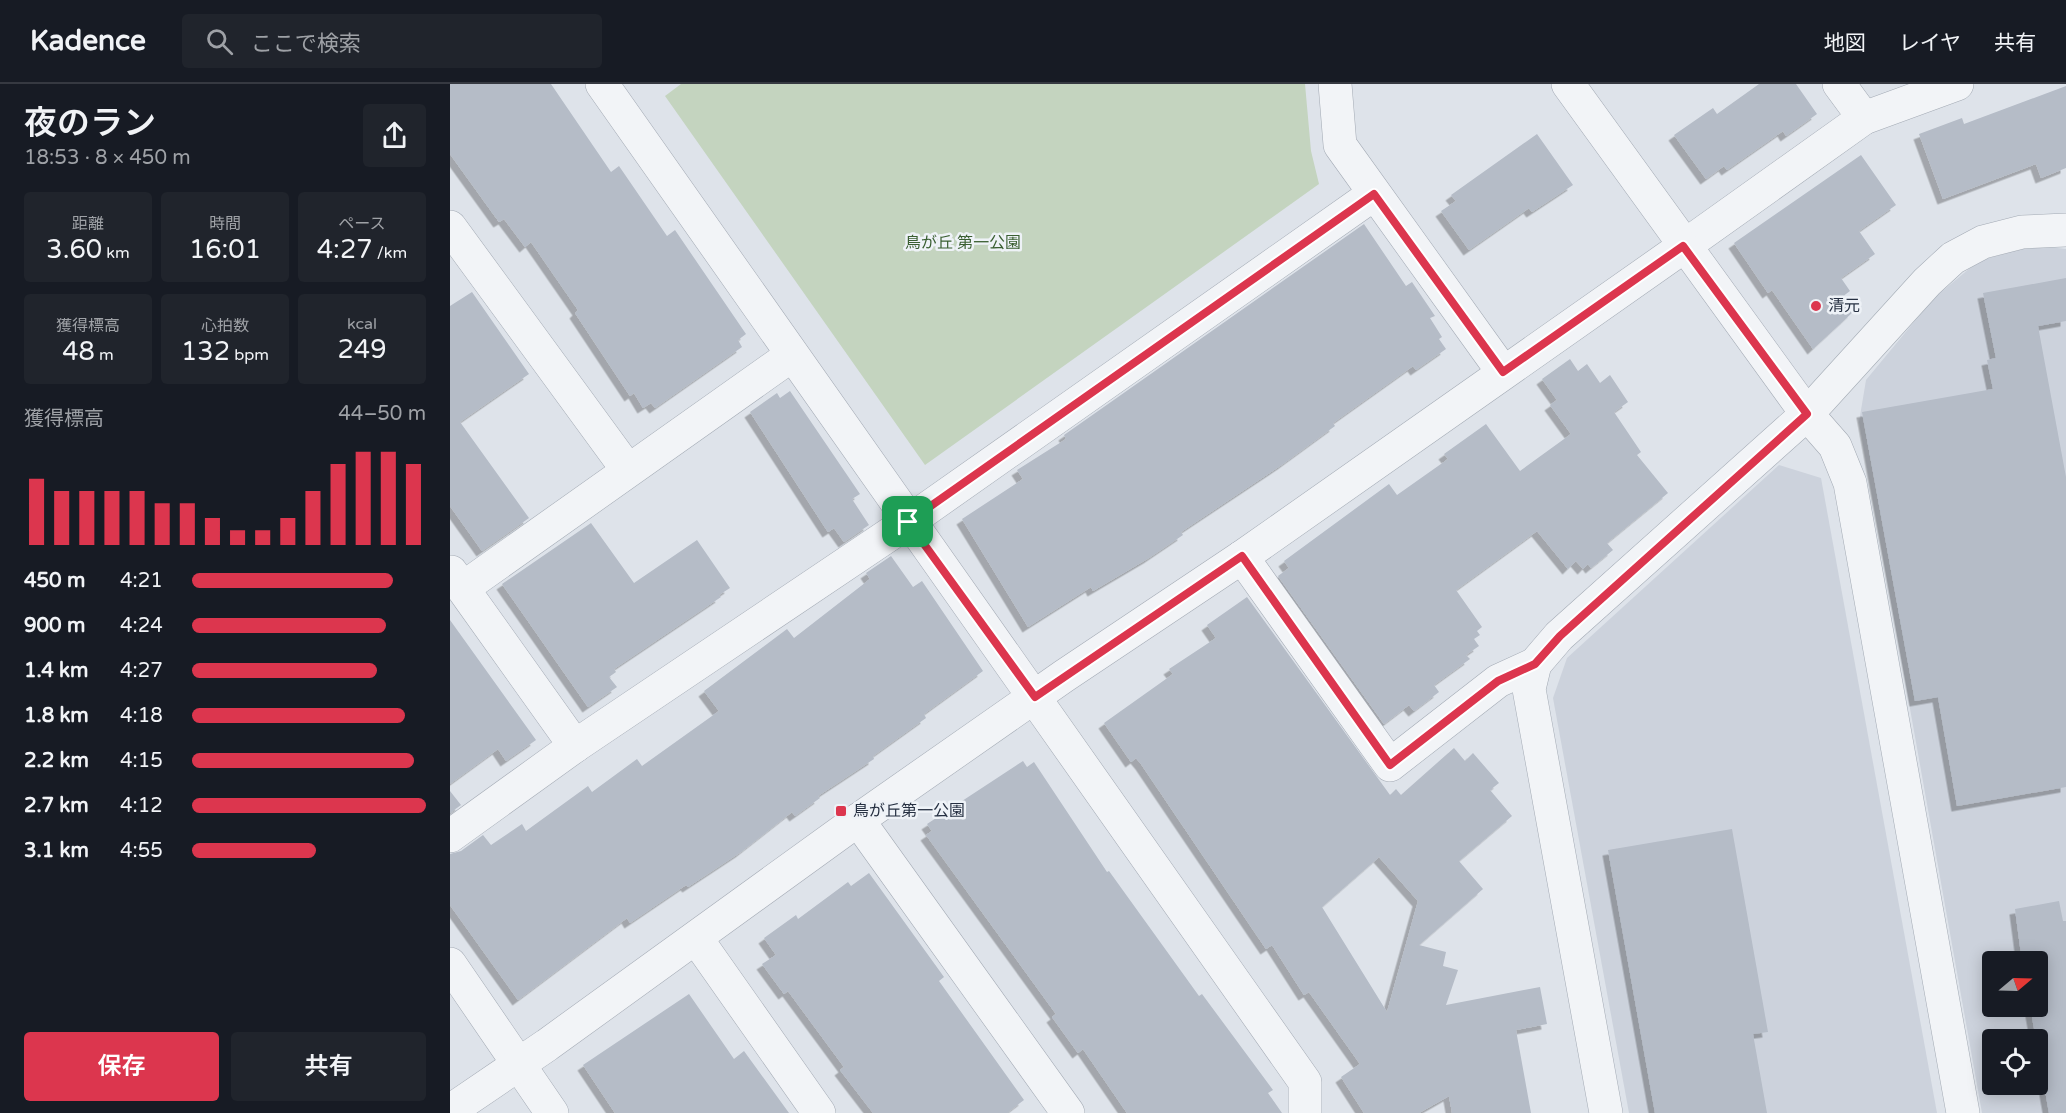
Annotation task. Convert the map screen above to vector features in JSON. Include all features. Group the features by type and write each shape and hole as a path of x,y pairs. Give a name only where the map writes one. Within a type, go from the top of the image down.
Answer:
{"street":[{"path":"1335,84 1340,145 1503,372"},
{"path":"1568,84 1683,246 1807,414 1835,446 1850,483 1963,1113"},
{"path":"1839,84 1864,118"},
{"path":"450,1111 518,1065 858,820 1242,556 1864,118 1957,84"},
{"path":"609,86 908,522 1035,697 1057,733 1305,1082 1305,1113"},
{"path":"450,836 575,746 908,522 1374,194"},
{"path":"450,226 627,469"},
{"path":"1242,556 1390,765 1498,681 1535,664 1560,636 1807,414 1927,282 1953,258 1983,242 2012,234 2066,230"},
{"path":"575,746 456,579 627,469 792,355"},
{"path":"1535,664 1529,689 1606,1113"},
{"path":"858,820 1068,1113"},
{"path":"696,938 819,1113"},
{"path":"450,964 552,1113"}],"shaded area":[{"path":"2041,246 2066,249 2066,1113 1982,1113 1859,422 1866,380 1933,299 1970,268 1986,259 2020,249"},
{"path":"1779,465 1821,478 1937,1113 1629,1113 1553,698 1567,658"}],"green space":[{"name":"鳥が丘 第一公園","path":"681,84 1305,84 1311,151 1319,184 925,465 665,96"}],"building":[{"path":"450,84 551,84 611,172 619,166 667,236 675,230 746,334 738,340 742,347 655,408 651,403 643,408 634,393 630,396 575,313 578,310 531,242 525,247 504,219 499,222 450,154"},
{"path":"1759,84 1796,84 1817,114 1786,136 1783,131 1727,170 1724,166 1706,179 1674,135 1713,108 1717,114"},
{"path":"2066,86 2066,168 2041,178 2036,164 1943,199 1919,134 1962,118 1964,124"},
{"path":"1537,134 1573,185 1532,212 1529,208 1469,250 1441,211 1456,201 1451,195"},
{"path":"1861,155 1896,205 1859,231 1875,254 1841,278 1850,291 1842,297 1853,312 1813,349 1772,290 1768,293 1734,243"},
{"path":"1364,224 1406,286 1412,282 1435,316 1430,318 1442,337 1439,339 1446,349 1416,370 1413,366 1333,423 1335,426 1283,464 1181,532 1183,535 1149,558 1093,591 1091,587 1028,627 962,519 1023,479 1017,470 1066,439 1064,435"},
{"path":"2066,278 2066,321 2038,326 2066,477 2066,787 1957,806 1938,697 1915,701 1862,412 1993,389 1987,360 1996,358 1983,293"},
{"path":"472,292 529,374 460,422 529,518 482,551 450,506 450,306"},
{"path":"1570,359 1578,371 1587,364 1600,383 1610,375 1628,402 1614,412 1641,452 1637,455 1668,493 1607,543 1613,550 1591,568 1588,564 1583,569 1576,561 1568,569 1537,531 1456,590 1482,627 1477,631 1480,635 1474,639 1479,646 1466,655 1470,659 1434,685 1439,692 1414,711 1409,705 1384,724 1278,576 1289,568 1284,561 1389,484 1397,495 1448,459 1444,454 1486,424 1520,471 1571,434 1550,405 1557,400 1542,379"},
{"path":"790,391 860,494 852,499 869,525 844,542 834,528 828,532 750,412 777,393 780,398"},
{"path":"591,523 634,583 697,540 730,588 719,595 721,597 614,669 616,672 609,677 617,687 588,707 502,584"},
{"path":"891,556 913,587 922,581 983,671 924,714 926,718 873,756 874,759 818,796 820,798 795,816 792,812 741,852 688,887 686,885 630,923 627,918 518,1000 450,905 450,854 461,851 483,835 491,845 522,824 526,831 588,786 592,792 637,759 642,766 719,711 704,691 787,629 794,638 870,579 866,573"},
{"path":"1247,597 1390,795 1396,789 1401,795 1454,748 1465,761 1473,753 1499,783 1490,790 1512,816 1459,861 1483,889 1419,945 1446,952 1443,966 1458,970 1446,1005 1540,987 1547,1024 1516,1030 1531,1113 1452,1113 1449,1096 1419,1113 1364,1113 1341,1077 1360,1064 1309,992 1304,995 1272,945 1266,949 1141,764 1136,758 1131,762 1104,723 1173,674 1169,669 1216,638 1207,625","holes":["1379,857 1418,901 1387,1012 1322,907"]},
{"path":"450,620 536,740 506,761 498,749 450,784"},
{"path":"1023,761 1027,767 1034,762 1107,872 1109,871 1199,996 1202,994 1273,1090 1268,1093 1282,1113 1127,1113 1083,1049 1078,1053 1052,1017 1056,1014 926,835 932,831 927,824"},
{"path":"450,791 461,805 450,813"},
{"path":"1732,829 1768,1032 1753,1034 1767,1113 1655,1113 1608,850"},
{"path":"869,873 944,977 939,981 1024,1100 1007,1113 873,1113 840,1070 844,1067 788,991 784,994 762,964 776,955 764,938 796,915 798,919 848,882 851,886"},
{"path":"2059,901 2063,921 2066,921 2066,1113 2049,1113 2046,1095 2048,1095 2048,1029 2034,1029 2032,1017 2048,1017 2048,951 2021,951 2015,909"},
{"path":"689,994 734,1059 744,1051 789,1113 615,1113 583,1065"}],"place":[{"name":"清元","path":"1816,306"},
{"name":"鳥が丘第一公園","path":"841,811"}],"route":[{"path":"1374,194 1503,372 1683,246 1807,414 1623,578 1560,636 1535,664 1498,681 1390,765 1242,556 1035,697 908,522 1374,194"}]}
